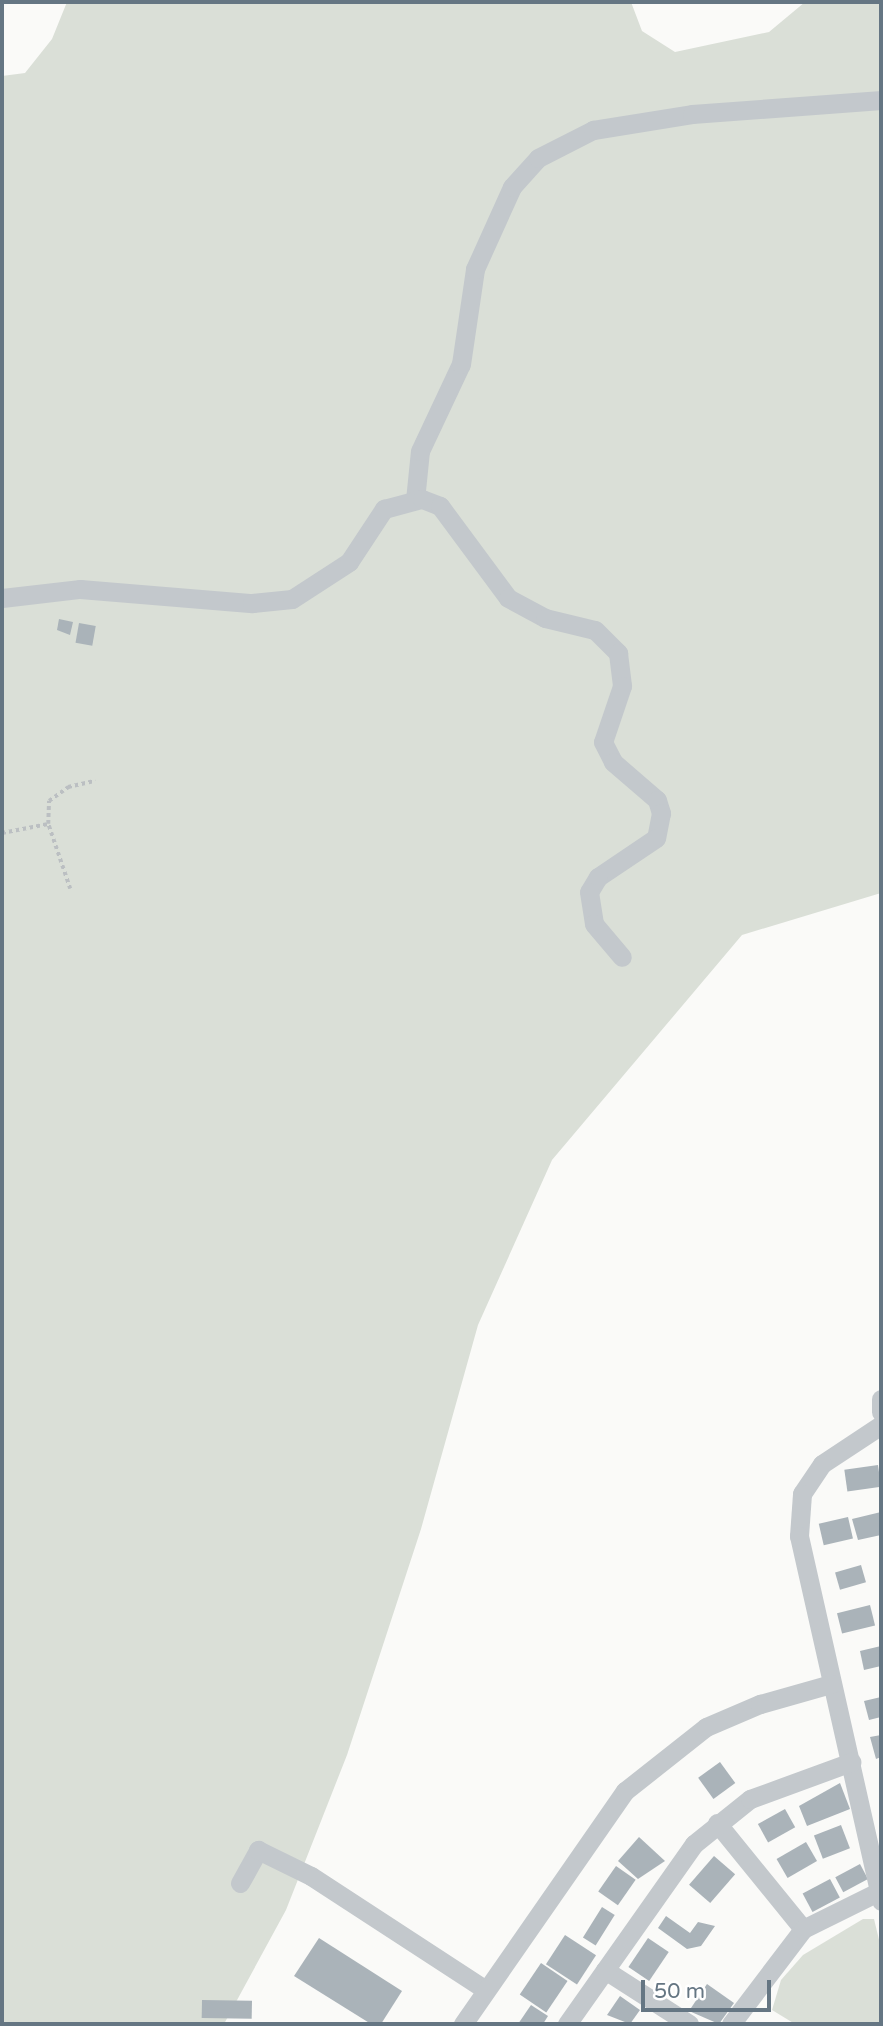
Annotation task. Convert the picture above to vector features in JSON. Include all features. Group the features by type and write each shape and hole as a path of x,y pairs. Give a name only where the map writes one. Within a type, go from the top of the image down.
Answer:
{"street":[{"path":"415,500 419,451 461,364 475,269 512,187 538,158 593,130 691,114 881,100"},
{"path":"2,598 80,589 252,603 292,599 349,562 384,509 415,500 450,516 508,598 545,618 595,630 618,653 622,686 603,742 613,762 657,800 661,813 656,838 598,877 589,892 594,924 622,957"},
{"path":"881,1399 881,1412"},
{"path":"731,2024 803,1929 880,1896 799,1536 802,1494 822,1464 881,1425"},
{"path":"463,2024 625,1791 663,1756 760,1704 831,1684"},
{"path":"568,2024 652,1896 717,1823 761,1794 851,1762"},
{"path":"717,1823 803,1929"},
{"path":"240,1883 258,1850 311,1876 486,1990"},
{"path":"605,1970 689,2024"}],"path":[{"path":"70,889 48,824 50,798 95,782"},
{"path":"2,833 48,824"}],"shaded area":[{"path":"67,2 631,2 642,31 675,52 769,32 805,2 881,2 881,893 742,935 552,1160 478,1325 421,1529 347,1755 286,1910 224,2024 2,2024 2,76 25,73 52,39"},
{"path":"863,1919 874,1919 881,1948 881,2024 795,2024 772,2010 781,1980 803,1955"}],"building":[{"path":"59,619 73,622 70,635 57,630"},
{"path":"79,623 96,626 92,646 76,643"},
{"path":"878,1465 881,1487 847,1492 844,1470"},
{"path":"881,1512 881,1535 858,1540 852,1519"},
{"path":"848,1517 853,1538 824,1545 819,1524"},
{"path":"861,1565 866,1582 840,1590 835,1572"},
{"path":"870,1605 875,1625 842,1634 837,1613"},
{"path":"881,1646 881,1666 864,1670 860,1651"},
{"path":"881,1697 881,1717 869,1720 864,1701"},
{"path":"881,1735 881,1757 876,1759 870,1737"},
{"path":"720,1762 735,1783 713,1799 698,1778"},
{"path":"840,1783 850,1809 807,1826 799,1806"},
{"path":"785,1809 795,1827 768,1842 758,1824"},
{"path":"841,1825 850,1848 823,1859 814,1835"},
{"path":"639,1837 665,1861 638,1879 618,1861"},
{"path":"806,1842 817,1861 788,1878 777,1859"},
{"path":"714,1856 735,1874 710,1903 689,1885"},
{"path":"860,1864 868,1879 843,1892 835,1877"},
{"path":"616,1866 636,1880 618,1905 598,1891"},
{"path":"830,1879 840,1898 812,1912 803,1894"},
{"path":"602,1907 615,1915 596,1945 583,1938"},
{"path":"666,1916 690,1933 698,1922 715,1926 701,1946 687,1949 658,1928"},
{"path":"565,1935 596,1955 577,1985 546,1964"},
{"path":"319,1938 402,1991 381,2024 371,2024 294,1976"},
{"path":"648,1938 669,1952 649,1981 628,1967"},
{"path":"541,1963 568,1981 546,2012 520,1995"},
{"path":"707,1984 734,2003 719,2024 689,2011"},
{"path":"620,1996 640,2010 630,2024 607,2015"},
{"path":"202,2000 252,2001 252,2019 202,2018"},
{"path":"531,2005 548,2016 543,2024 518,2024"}]}
